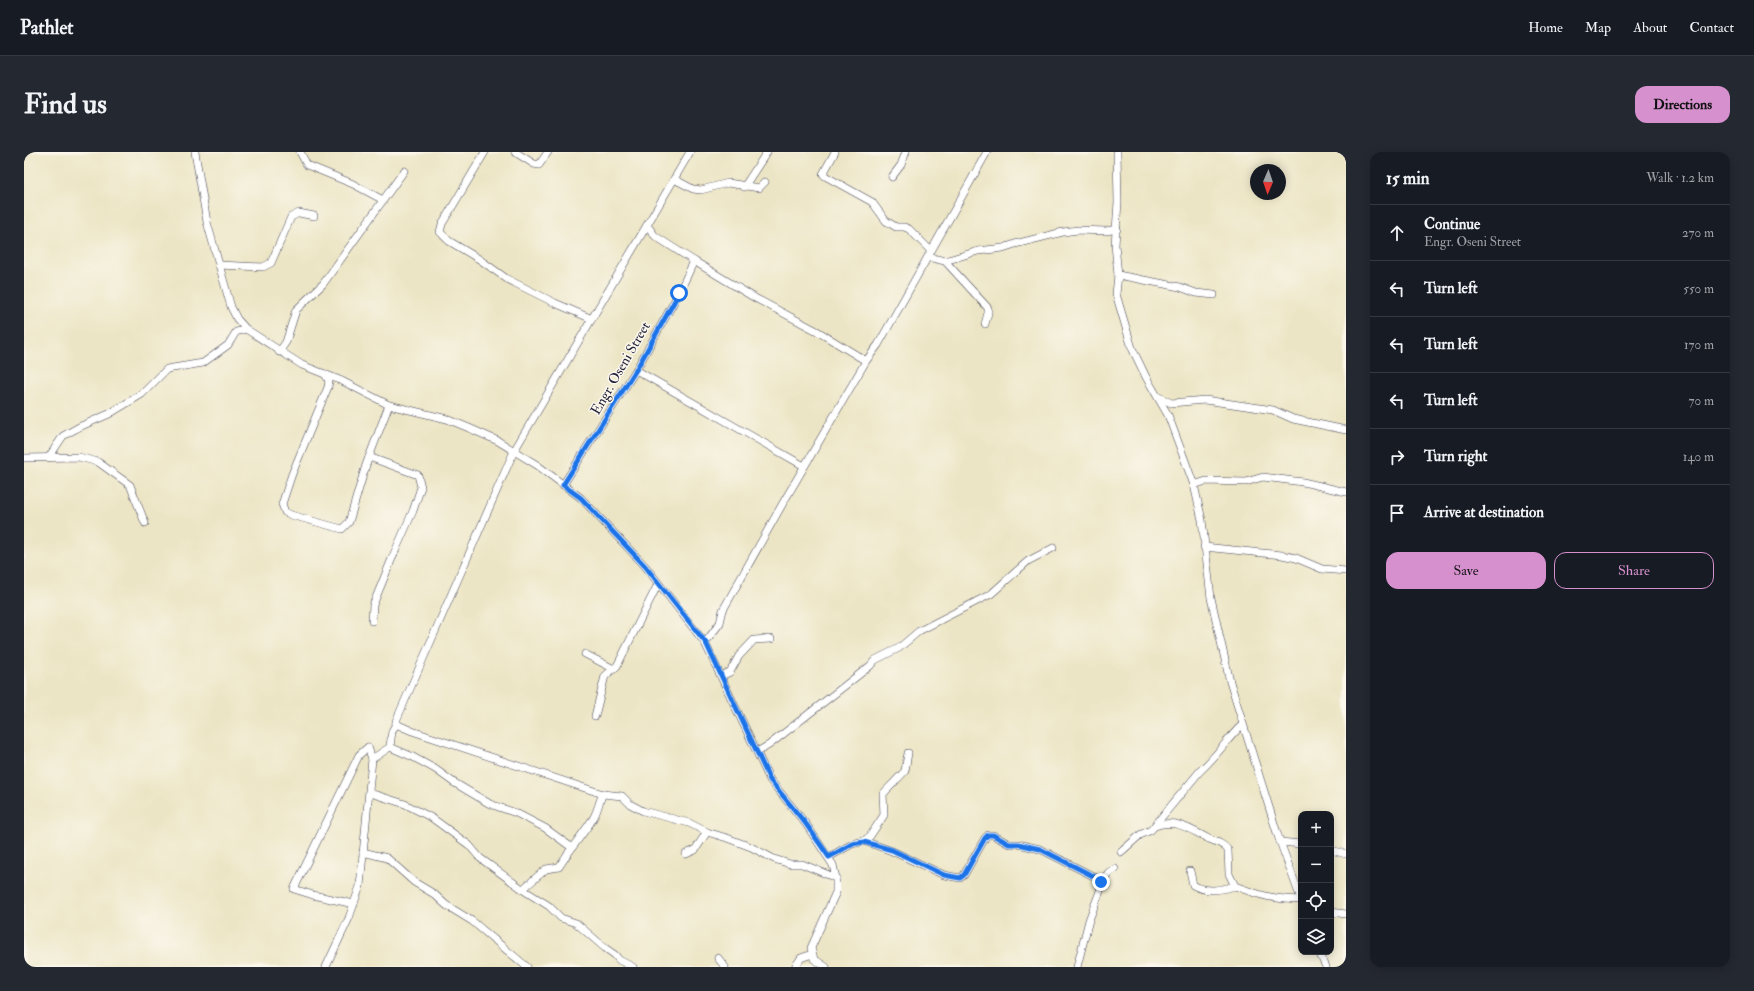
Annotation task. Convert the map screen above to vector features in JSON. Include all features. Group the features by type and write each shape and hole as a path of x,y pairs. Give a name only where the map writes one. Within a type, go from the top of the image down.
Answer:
{"street":[{"path":"195,152 207,222 231,307 237,319 246,329 302,365 389,404 447,419 498,441 514,451 581,498 645,566 706,643 770,780 806,824 833,865 836,878 836,892 811,948 814,959 826,967"},
{"path":"300,152 307,165 353,184 383,200"},
{"path":"485,152 442,224 440,232 448,241 507,279 555,303 592,319"},
{"path":"515,152 534,164 540,165 548,152"},
{"path":"390,747 392,731 396,721 514,451 572,350 592,319 690,152"},
{"path":"744,187 767,152"},
{"path":"835,152 823,174 872,202 886,221 896,227 910,229 930,254 945,261 988,308 985,324"},
{"path":"706,643 720,623 723,610 804,466 866,361 878,345 986,152"},
{"path":"1117,152 1117,229 1115,245 1118,275 1116,294 1128,335 1142,370 1159,397 1168,415 1194,485 1202,520 1211,598 1221,646 1242,725 1290,873 1298,893"},
{"path":"892,177 905,153"},
{"path":"280,352 286,342 296,310 323,284 404,171"},
{"path":"674,179 693,189 701,190 728,183 744,187 759,188 765,182"},
{"path":"219,265 263,267 271,263 291,217 300,213 314,216"},
{"path":"647,225 655,236 694,261 755,298 817,331 866,361"},
{"path":"945,261 978,251 1003,248 1063,232 1078,230 1106,231 1117,229"},
{"name":"Engr. Oseni Street","path":"563,485 636,370 679,293 694,261"},
{"path":"1118,275 1180,287 1196,293 1214,295"},
{"path":"49,456 63,436 79,427 109,414 142,394 167,369 203,363 228,345 236,332 246,329"},
{"path":"636,370 804,466"},
{"path":"325,374 329,381 328,387 292,474 283,508 285,512 291,515 342,529 349,522 369,457 389,404"},
{"path":"1159,397 1171,403 1204,400 1273,410 1293,419 1346,430"},
{"path":"24,458 49,456 79,457 98,462 130,485 145,523"},
{"path":"369,457 418,475 421,487 413,511 403,530 373,605 372,621"},
{"path":"1194,485 1206,481 1246,482 1263,477 1303,482 1346,492"},
{"path":"1204,546 1282,555 1296,558 1322,569 1346,571"},
{"path":"757,752 769,745 870,666 875,660 899,648 919,631 991,594 1028,561 1053,548"},
{"path":"595,716 605,676 617,666 658,584"},
{"path":"721,676 730,672 739,656 754,640 771,639"},
{"path":"585,654 614,669"},
{"path":"396,724 412,731 603,794 622,796 630,804 643,811 689,823 707,832 751,847 774,859 790,864 802,864 836,878"},
{"path":"1122,852 1140,835 1151,830 1155,826 1200,771 1210,763 1229,738 1242,725"},
{"path":"326,967 354,904 360,886 370,793 372,758 368,747 359,755 294,888 313,895 354,904"},
{"path":"372,758 390,747"},
{"path":"390,747 435,769 453,782 490,804 516,813 544,828 571,847"},
{"path":"864,842 870,836 884,815 883,794 905,771 908,753"},
{"path":"370,793 405,804 432,818 469,845 480,858 549,906 561,918 576,923 619,960 633,967"},
{"path":"524,889 546,869 559,867 571,847 593,820 597,811 598,802 603,794"},
{"path":"1155,826 1167,823 1182,825 1222,843 1228,850 1229,874 1235,886"},
{"path":"686,854 695,850 707,832"},
{"path":"829,857 852,844 864,842 892,850 944,875 960,878 964,875 985,838 988,835 993,835 1009,844 1018,844 1040,849 1097,878 1101,882"},
{"path":"1280,842 1298,844"},
{"path":"1334,851 1346,854"},
{"path":"363,852 387,858 414,882 434,894 446,905 472,921 526,967"},
{"path":"1076,967 1089,920 1100,891 1101,882 1109,872 1115,869"},
{"path":"1190,871 1194,885 1199,888 1219,890 1235,886 1267,898 1298,900"},
{"path":"1334,912 1346,914"},
{"path":"795,967 801,958 812,954"},
{"path":"1321,955 1326,967"},
{"path":"718,958 725,967"}],"route":[{"path":"679,293 657,329 636,370 563,485 581,498 645,566 706,643 770,780 806,824 829,857 852,844 864,842 892,850 944,875 960,878 964,875 985,838 988,835 993,835 1009,844 1018,844 1040,849 1097,878 1101,882"}]}
